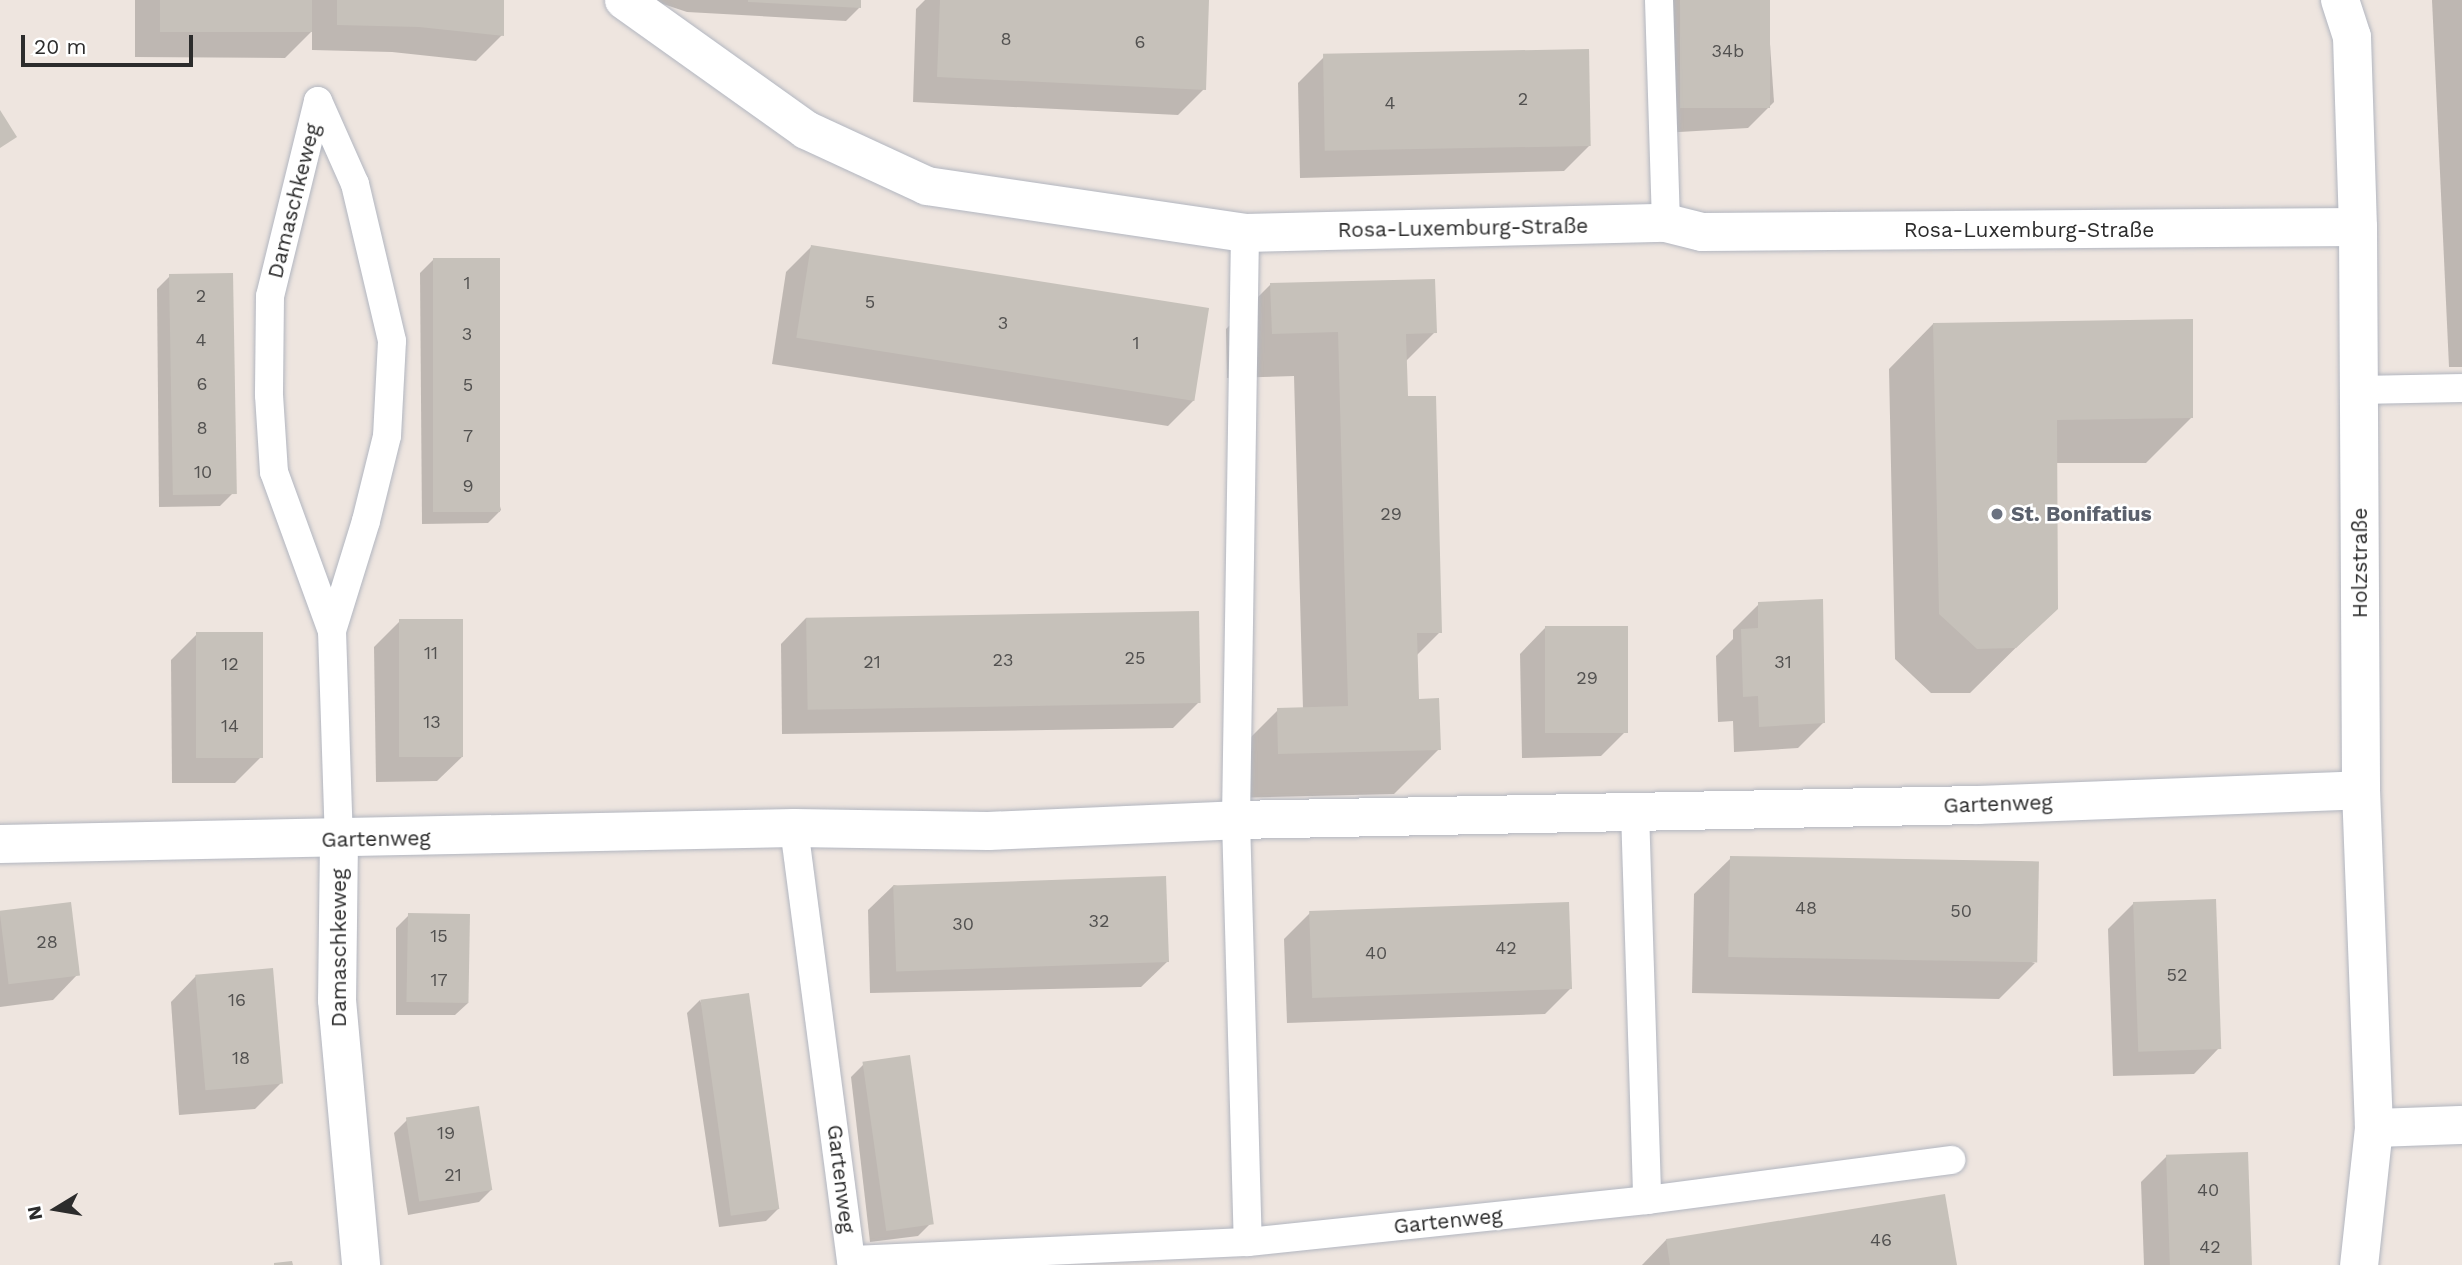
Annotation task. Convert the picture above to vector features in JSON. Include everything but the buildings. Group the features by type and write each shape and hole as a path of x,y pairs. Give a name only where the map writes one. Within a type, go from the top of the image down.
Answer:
{"street":[{"name":"Rosa-Luxemburg-Straße","path":"624,0 806,130 927,186 1245,233 1666,223 1702,232 2358,227"},
{"name":"Holzstraße","path":"2340,0 2353,37 2358,227 2361,790 2374,1128 2359,1265"},
{"name":"Gartenweg","path":"0,844 339,840 794,828 988,831 1236,820 1978,806 2361,790"},
{"name":"Damaschkeweg","path":"339,840 337,1000 361,1265"},
{"path":"2374,1128 2462,1125"}],"lane":[{"path":"1659,0 1666,223"},
{"name":"Damaschkeweg","path":"332,631 366,521 387,436 392,341 355,184 318,101 270,296 269,395 274,472 332,631 339,840"},
{"path":"1245,233 1236,820 1248,1242"},
{"path":"2359,390 2462,388"},
{"path":"1635,811 1647,1200"},
{"name":"Gartenweg","path":"794,828 851,1260 1248,1242 1647,1200 1951,1160"}],"place":[{"name":"St. Bonifatius","path":"1997,514"}]}
